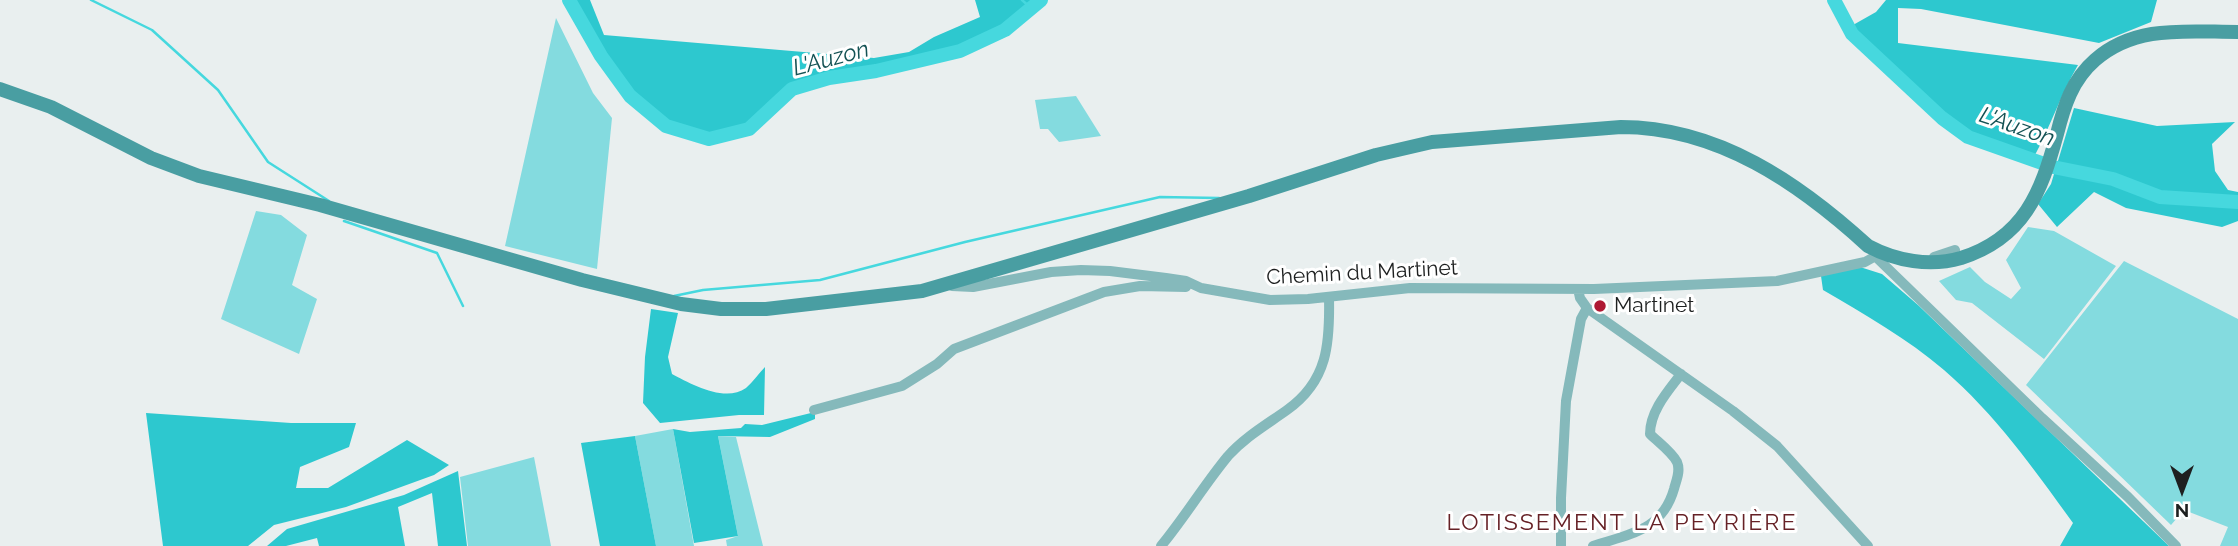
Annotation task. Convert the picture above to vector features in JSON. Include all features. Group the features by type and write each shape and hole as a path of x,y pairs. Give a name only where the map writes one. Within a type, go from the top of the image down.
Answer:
{"main road":[{"path":"0,89 51,107 151,158 199,176 300,200 512,261 681,304 721,310 766,309 900,295 941,286 1432,142 1542,132 1644,127 1702,139 1766,168 1848,228 1868,246 1879,251 1910,261 1956,259 1973,254 2011,231 2026,214 2043,180 2069,93 2085,70 2106,52 2147,34 2182,31 2238,32"},
{"path":"1879,251 1931,253 1955,250 1982,240 2007,225 2036,193"}],"street":[{"name":"Chemin du Martinet","path":"941,286 973,287 1051,272 1110,271 1176,279 1201,288 1270,300 1410,288 1578,289 1777,281 1865,262 1879,251"},
{"path":"1879,251 2042,418 2128,497 2176,546"},
{"path":"814,410 902,386 937,364 954,349 1104,292 1140,286 1201,288"},
{"path":"1578,289 1587,308 1734,411 1777,446 1868,546"},
{"path":"1161,546 1229,455 1256,430 1288,409 1310,390 1322,370 1327,347 1329,297"},
{"path":"1561,546 1566,401 1581,319 1587,308"},
{"path":"1593,546 1649,527 1666,509 1675,487 1678,466 1676,460 1650,434 1650,426 1654,413 1681,374"}],"shaded area":[{"path":"572,0 590,0 604,35 874,58 909,52 934,37 980,17 975,0 1037,0 1002,27 958,48 874,68 829,74 792,86 748,124 709,134 668,123 631,94 602,55"},
{"path":"1886,0 2157,0 2151,22 2099,43 1921,9 1898,8 1898,43 2078,65 2035,155 1971,132 1931,103 1854,31 1853,25 1876,12"},
{"path":"556,18 593,93 612,118 597,269 505,246"},
{"path":"1076,96 1101,136 1059,142 1048,129 1040,129 1035,100"},
{"path":"2074,108 2157,126 2235,122 2212,144 2215,171 2228,190 2238,192 2238,221 2222,227 2126,208 2094,192 2057,227 2038,204 2051,184"},
{"path":"256,211 281,215 307,235 292,285 317,299 299,354 221,319"},
{"path":"2028,227 2054,231 2116,266 2044,359 1972,303 1956,300 1939,281 1970,267 1985,282 2011,299 2021,288 2006,260"},
{"path":"2124,261 2238,319 2238,546 2220,546 2228,527 2184,510 2171,525 2026,385"},
{"path":"1860,267 1882,274 1918,305 2169,546 2060,546 2073,523 2028,462 1980,405 1944,370 1916,348 1823,290 1821,276"},
{"path":"651,309 678,313 668,357 672,374 698,387 728,394 746,388 765,367 764,415 660,423 643,403"},
{"path":"815,412 815,419 770,437 718,436 738,536 694,543 673,429 690,432 741,428 745,424 762,425"},
{"path":"146,413 291,423 356,423 349,447 300,467 296,488 328,488 407,440 449,465 434,475 346,507 274,525 248,546 163,546"},
{"path":"673,429 694,546 656,546 635,436"},
{"path":"635,436 656,546 600,546 581,443"},
{"path":"718,436 736,437 763,546 727,546 726,540 738,536"},
{"path":"534,457 551,546 468,546 460,477"},
{"path":"458,471 467,546 438,546 432,493 398,507 405,546 319,546 317,538 286,546 267,546 287,529 404,495"}],"waterway":[{"path":"91,0 152,30 218,90 268,162 329,201"},
{"name":"L'Auzon","path":"569,0 601,56 630,96 666,126 709,139 749,129 792,89 829,78 876,71 960,51 1005,30 1041,0"},
{"path":"1022,0 1032,9"},
{"name":"L'Auzon","path":"1834,0 1852,34 1942,118 1968,137 2053,167 2113,179 2160,197 2238,202"},
{"path":"674,296 703,290 820,280 965,242 1160,197 1219,198"},
{"path":"344,221 437,253 463,306"}],"place":[{"name":"Martinet","path":"1600,306"}],"district":[{"name":"LOTISSEMENT LA PEYRIÈRE","path":"1622,523"}]}
